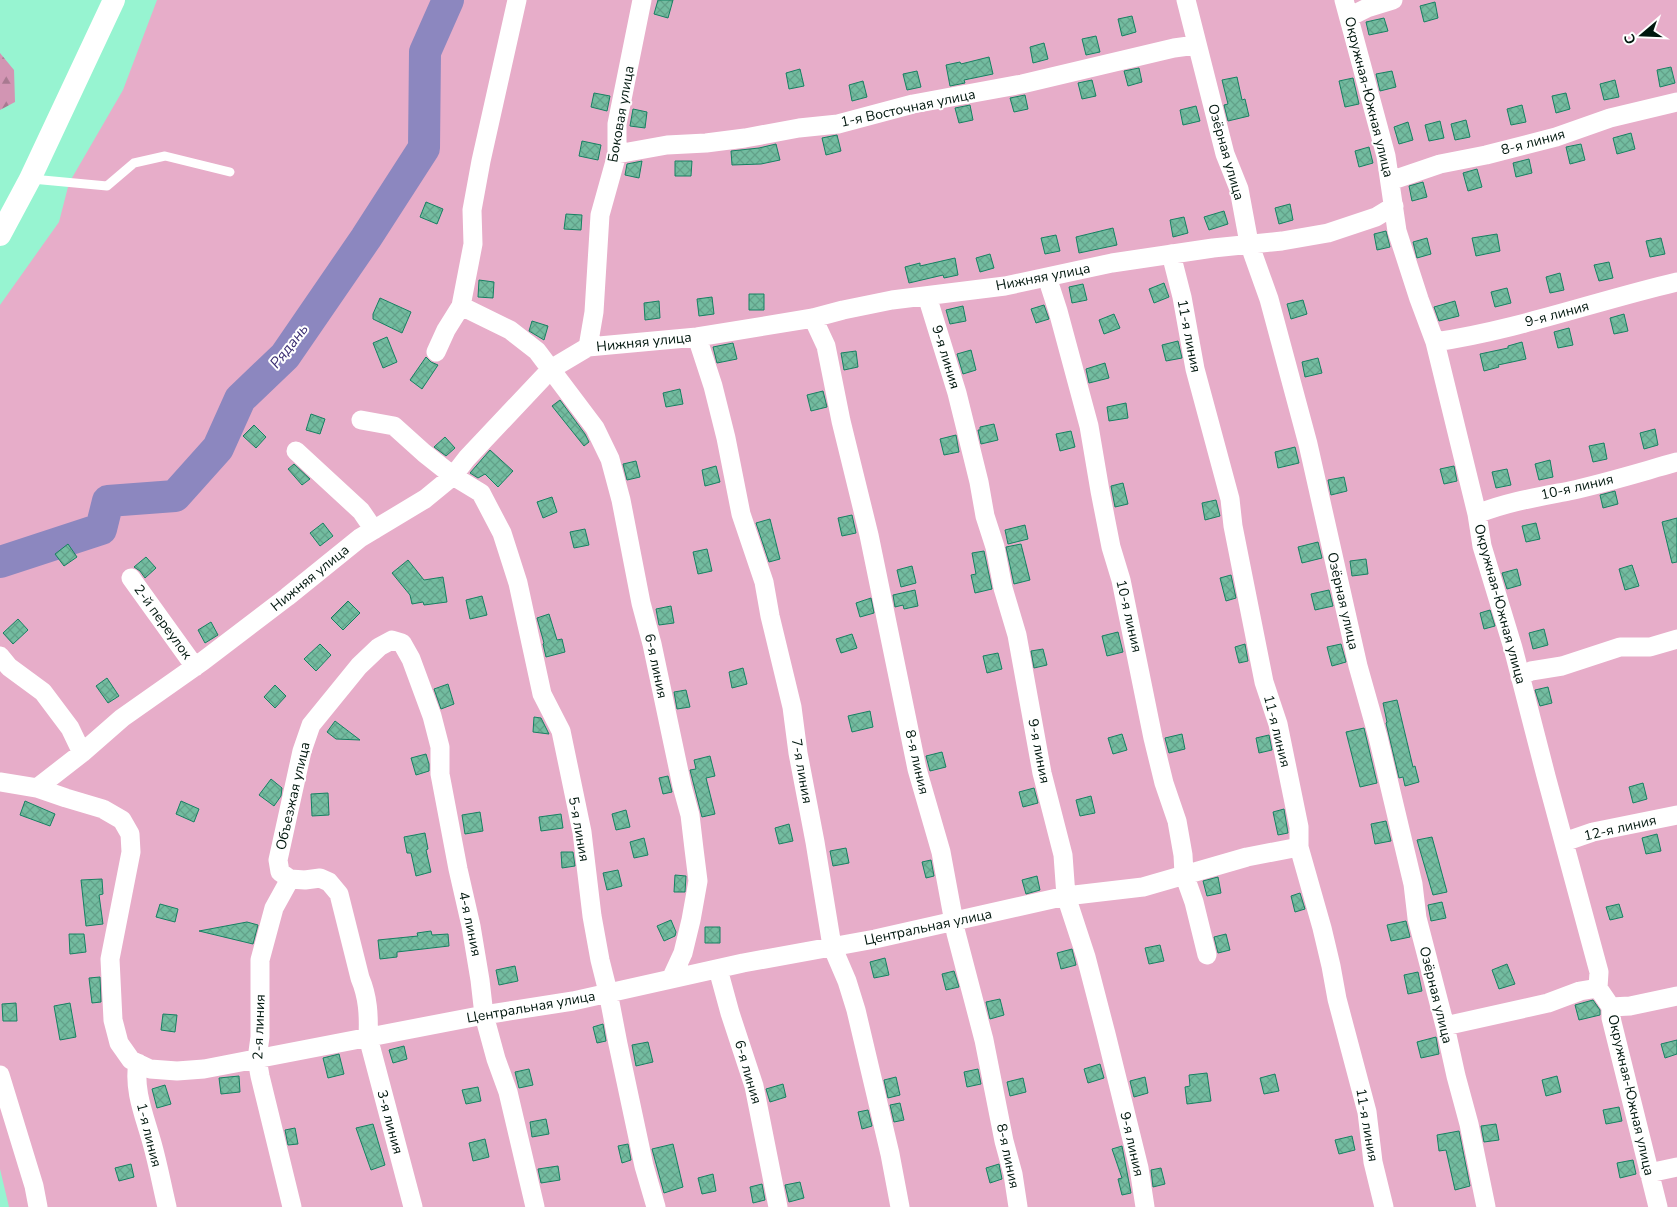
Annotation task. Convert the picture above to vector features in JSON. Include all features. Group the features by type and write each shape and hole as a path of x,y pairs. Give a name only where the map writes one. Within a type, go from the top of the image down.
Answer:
{"street":[{"path":"0,235 30,179 114,0"},
{"path":"436,352 446,330 461,306 473,244 472,210 517,0"},
{"name":"Боковая улица","path":"588,347 594,312 600,215 617,154 617,124 642,0"},
{"name":"Озёрная улица","path":"1186,0 1225,154 1239,189 1248,243 1269,299 1308,444 1358,666 1378,737 1413,884 1417,918 1469,1124 1486,1207"},
{"path":"1347,9 1367,8 1393,0"},
{"name":"Окружная-Южная улица","path":"1347,9 1386,156 1397,231 1435,342 1477,514 1482,546 1513,648 1599,972 1598,988 1610,1007 1611,1018 1658,1207"},
{"name":"1-я Восточная улица","path":"617,154 667,145 730,140 800,128 838,124 913,104 1022,84 1174,48 1196,45"},
{"name":"8-я линия","path":"1390,181 1440,164 1486,155 1556,137 1610,118 1677,102"},
{"name":"Нижняя улица","path":"37,788 122,718 287,597 360,538 426,499 453,476 467,458 551,369 588,347 697,337 813,318 882,302 1005,286 1112,263 1248,243 1328,234 1376,217 1394,206"},
{"name":"11-я линия","path":"1171,254 1182,297 1195,369 1230,499 1233,526 1264,682 1278,724 1299,826 1299,847 1322,928 1337,999 1367,1112 1373,1162 1384,1207"},
{"name":"10-я линия","path":"1047,277 1089,426 1111,547 1121,580 1153,738 1164,783 1177,821 1184,874 1194,902 1207,955"},
{"name":"9-я линия","path":"1435,342 1516,325 1677,282"},
{"name":"9-я линия","path":"927,296 939,329 957,393 979,482 985,516 995,547 1003,588 1017,636 1042,773 1063,855 1066,896 1086,957 1106,1034 1139,1168 1145,1207"},
{"name":"6-я линия","path":"461,306 510,330 537,351 595,428 610,458 621,500 641,603 690,815 698,881 692,920 685,945 671,979"},
{"name":"8-я линия","path":"813,318 826,346 841,421 869,535 917,769 941,852 965,972 984,1040 1004,1142 1013,1174 1018,1207"},
{"name":"7-я линия","path":"697,337 713,386 726,438 741,514 764,582 770,616 792,707 798,753 832,946 847,981 856,1010 890,1154 900,1207"},
{"name":"5-я линия","path":"361,420 394,426 453,476 481,493 502,533 518,583 542,694 561,731 582,832 592,916 600,960 644,1166 656,1207"},
{"path":"296,451 361,511 374,530"},
{"name":"10-я линия","path":"1477,514 1500,505 1570,491 1677,462"},
{"name":"2-й переулок","path":"131,578 195,666"},
{"path":"1520,677 1531,671 1562,666 1620,647 1650,647 1677,639"},
{"name":"Объезжая улица","path":"290,879 280,872 278,860 302,751 312,725 359,666 379,647 392,640 402,643"},
{"name":"4-я линия","path":"402,643 411,659 424,691 440,747 440,774 471,926 484,1015 496,1059 508,1092 535,1207"},
{"path":"0,656 9,667 43,692 70,728 82,752"},
{"name":"Центральная улица","path":"0,782 37,788 103,809 122,820 130,834 131,852 110,960 113,1020 119,1043 131,1060 150,1069 177,1071 204,1069 368,1036 573,1001 718,968 875,939 1066,896 1143,887 1247,857 1299,847"},
{"name":"12-я линия","path":"1564,842 1593,832 1677,815"},
{"path":"290,879 320,878 329,882 340,894 360,978 365,990 369,1015 368,1036"},
{"name":"2-я линия","path":"290,879 274,908 260,960 260,1037 256,1058 292,1207"},
{"name":"6-я линия","path":"718,968 730,1013 754,1086 778,1207"},
{"path":"1445,1026 1548,1003 1580,991 1598,988"},
{"path":"1610,1007 1630,1006 1677,996"},
{"name":"3-я линия","path":"368,1036 413,1207"},
{"name":"1-я линия","path":"138,1063 136,1072 138,1088 167,1207"},
{"path":"0,1074 34,1186 38,1207"},
{"path":"1649,1173 1677,1167"}],"lane":[{"path":"30,179 107,186 134,164 165,156 230,172"}],"green space":[{"path":"0,53 14,70 15,102 0,110"}],"shaded area":[{"path":"157,0 1677,0 1677,1207 9,1207 0,1169 0,305 59,222 69,183 123,90"}],"building":[{"path":"658,0 673,0 668,18 654,14"},
{"path":"1435,2 1438,18 1424,22 1420,6"},
{"path":"1132,16 1136,32 1122,36 1118,19"},
{"path":"1384,18 1388,31 1369,35 1366,22"},
{"path":"1096,36 1100,52 1086,55 1082,39"},
{"path":"1044,43 1048,59 1033,63 1030,47"},
{"path":"989,57 993,74 964,80 965,83 950,86 946,65 960,62 961,64"},
{"path":"1671,67 1675,83 1660,87 1657,70"},
{"path":"1139,68 1142,82 1128,86 1124,71"},
{"path":"800,69 804,86 789,89 786,73"},
{"path":"917,71 921,87 907,90 903,74"},
{"path":"1392,71 1396,87 1380,91 1376,74"},
{"path":"1237,77 1242,100 1245,99 1249,116 1228,121 1224,105 1228,104 1222,80"},
{"path":"1353,78 1359,104 1345,107 1339,81"},
{"path":"1092,80 1096,96 1082,99 1078,83"},
{"path":"1615,80 1619,97 1604,100 1600,84"},
{"path":"863,81 867,97 852,101 849,85"},
{"path":"594,93 610,96 607,111 591,107"},
{"path":"1566,93 1570,109 1556,113 1552,96"},
{"path":"1025,95 1028,109 1014,112 1010,98"},
{"path":"970,105 973,120 959,123 955,108"},
{"path":"1522,105 1526,122 1511,125 1507,109"},
{"path":"1196,106 1200,121 1183,125 1180,110"},
{"path":"633,109 647,112 645,128 630,126"},
{"path":"1466,120 1470,137 1455,140 1451,124"},
{"path":"1440,121 1444,138 1429,141 1425,125"},
{"path":"1408,122 1413,140 1399,144 1394,127"},
{"path":"1631,133 1635,149 1617,154 1613,138"},
{"path":"837,135 841,151 826,155 822,138"},
{"path":"582,141 601,145 598,160 579,156"},
{"path":"776,144 780,160 761,164 732,165 731,151"},
{"path":"1581,144 1585,160 1570,164 1566,147"},
{"path":"1369,147 1373,163 1359,167 1355,151"},
{"path":"1529,159 1532,173 1516,177 1513,163"},
{"path":"642,161 639,178 625,175 627,164"},
{"path":"675,161 692,161 691,176 675,176"},
{"path":"1477,169 1482,187 1468,191 1463,173"},
{"path":"1423,182 1427,197 1412,201 1409,186"},
{"path":"426,202 443,209 437,224 420,217"},
{"path":"1290,204 1293,220 1279,224 1275,208"},
{"path":"1224,211 1228,224 1209,230 1204,217"},
{"path":"566,214 582,215 581,230 564,229"},
{"path":"1184,217 1188,233 1173,237 1170,220"},
{"path":"1113,228 1117,245 1079,253 1076,237"},
{"path":"1386,231 1390,247 1377,250 1374,234"},
{"path":"1497,234 1500,251 1476,256 1472,238"},
{"path":"1056,235 1060,251 1045,254 1041,238"},
{"path":"1427,238 1431,254 1417,258 1413,242"},
{"path":"1661,238 1665,254 1650,257 1646,241"},
{"path":"990,254 994,268 980,272 976,258"},
{"path":"955,258 958,275 944,278 943,275 909,283 905,267 920,263 920,266"},
{"path":"1609,262 1613,278 1599,281 1594,265"},
{"path":"1560,273 1564,290 1550,293 1546,277"},
{"path":"479,280 494,282 493,298 478,297"},
{"path":"1164,283 1169,297 1154,303 1149,289"},
{"path":"1083,284 1087,300 1072,303 1069,287"},
{"path":"1507,288 1511,303 1495,307 1491,292"},
{"path":"749,294 764,294 764,310 749,310"},
{"path":"712,297 714,314 699,316 697,299"},
{"path":"380,298 411,312 402,333 373,319 373,314"},
{"path":"1303,300 1307,314 1291,319 1287,304"},
{"path":"659,301 660,318 645,320 644,303"},
{"path":"1455,301 1459,316 1439,321 1434,307"},
{"path":"1044,305 1049,319 1036,323 1031,309"},
{"path":"963,306 966,321 950,324 946,310"},
{"path":"1114,314 1120,328 1104,334 1099,320"},
{"path":"1624,314 1628,331 1614,334 1610,318"},
{"path":"532,321 548,326 544,340 529,331"},
{"path":"1569,328 1573,345 1558,348 1554,332"},
{"path":"387,337 397,362 383,368 373,343"},
{"path":"1178,341 1182,358 1166,361 1162,345"},
{"path":"1522,342 1526,359 1498,365 1499,367 1484,371 1480,354 1508,348 1508,346"},
{"path":"733,343 737,359 717,363 713,347"},
{"path":"971,350 976,370 963,374 957,354"},
{"path":"856,351 858,367 844,370 841,353"},
{"path":"426,357 438,365 422,389 410,380"},
{"path":"1318,358 1322,373 1305,377 1302,362"},
{"path":"1105,363 1109,378 1089,383 1086,369"},
{"path":"680,389 683,404 666,407 663,393"},
{"path":"823,391 827,407 811,411 807,395"},
{"path":"560,400 585,434 589,442 584,446 552,406"},
{"path":"1126,403 1128,418 1109,421 1107,407"},
{"path":"311,414 325,419 320,434 306,430"},
{"path":"994,424 998,440 981,444 978,430 980,430 980,427"},
{"path":"254,425 266,437 256,448 243,436"},
{"path":"1655,429 1658,445 1644,449 1640,433"},
{"path":"1071,431 1075,447 1060,451 1056,434"},
{"path":"956,435 959,452 944,455 940,439"},
{"path":"445,437 455,448 446,456 434,447"},
{"path":"1604,443 1607,459 1593,462 1589,446"},
{"path":"1295,447 1299,463 1278,468 1275,452"},
{"path":"490,450 513,471 498,487 485,474 478,478 470,473"},
{"path":"1550,460 1553,477 1539,480 1535,464"},
{"path":"636,461 640,477 627,480 623,464"},
{"path":"294,464 310,479 302,485 288,469"},
{"path":"716,466 720,482 705,486 702,470"},
{"path":"1454,466 1457,481 1444,484 1440,469"},
{"path":"1507,469 1511,485 1496,488 1492,472"},
{"path":"1344,477 1347,491 1331,495 1328,480"},
{"path":"1123,483 1128,504 1115,507 1111,486"},
{"path":"1615,491 1618,504 1603,508 1600,495"},
{"path":"552,497 557,512 543,518 537,502"},
{"path":"1216,500 1220,516 1205,520 1202,503"},
{"path":"852,515 856,533 842,536 838,518"},
{"path":"1677,518 1677,562 1672,563 1662,522"},
{"path":"770,519 780,559 769,562 756,523"},
{"path":"323,523 333,536 320,546 310,533"},
{"path":"1536,523 1540,539 1526,542 1522,526"},
{"path":"1025,525 1028,539 1008,544 1005,530"},
{"path":"585,529 589,545 574,548 570,532"},
{"path":"1318,542 1322,558 1302,563 1298,547"},
{"path":"68,544 77,557 64,566 55,554"},
{"path":"1021,544 1030,580 1014,584 1006,547"},
{"path":"707,549 712,571 698,574 693,552"},
{"path":"984,551 992,589 975,593 971,575 976,574 972,553"},
{"path":"146,557 156,568 145,578 134,567"},
{"path":"1366,559 1368,574 1352,576 1350,561"},
{"path":"408,560 424,580 443,577 447,602 424,605 423,602 412,604 410,595 392,573"},
{"path":"1632,565 1639,586 1625,590 1619,569"},
{"path":"912,566 916,583 901,587 897,570"},
{"path":"1517,569 1521,585 1507,589 1502,573"},
{"path":"1231,575 1236,598 1226,601 1220,578"},
{"path":"915,590 918,606 904,609 903,605 895,607 893,595"},
{"path":"1329,590 1333,606 1315,610 1311,594"},
{"path":"482,596 487,615 470,619 466,600"},
{"path":"871,598 874,613 860,617 856,603"},
{"path":"348,601 360,613 343,630 331,618"},
{"path":"671,606 674,623 659,625 656,609"},
{"path":"1490,610 1495,626 1484,629 1480,613"},
{"path":"549,614 557,640 562,639 565,652 546,657 537,618"},
{"path":"18,619 28,630 13,644 3,633"},
{"path":"211,622 218,635 205,643 198,630"},
{"path":"1544,629 1548,645 1533,649 1529,633"},
{"path":"1118,632 1123,652 1107,656 1102,636"},
{"path":"852,634 857,648 841,653 836,639"},
{"path":"320,644 331,655 316,671 304,659"},
{"path":"1245,644 1248,661 1239,663 1235,647"},
{"path":"1341,644 1346,662 1332,666 1327,647"},
{"path":"1043,649 1047,665 1034,668 1031,651"},
{"path":"998,653 1002,669 987,673 983,656"},
{"path":"743,668 747,684 732,688 729,672"},
{"path":"107,678 119,696 108,703 96,686"},
{"path":"448,684 454,704 441,709 434,689"},
{"path":"275,685 286,696 275,708 264,697"},
{"path":"1548,687 1552,703 1540,706 1535,690"},
{"path":"686,690 690,707 677,709 674,692"},
{"path":"1397,700 1413,767 1415,766 1419,782 1405,786 1403,777 1399,778 1383,703"},
{"path":"870,711 873,727 852,732 848,716"},
{"path":"534,717 541,718 549,734 533,732"},
{"path":"335,721 360,740 336,739 327,732"},
{"path":"1364,728 1377,783 1360,787 1346,732"},
{"path":"1122,734 1127,750 1113,754 1108,738"},
{"path":"1182,734 1185,749 1169,753 1165,738"},
{"path":"1269,735 1272,750 1259,753 1256,738"},
{"path":"942,752 946,767 930,771 926,756"},
{"path":"426,754 429,771 416,775 411,758"},
{"path":"710,756 715,776 706,778 715,814 702,817 690,770 696,769 694,760"},
{"path":"668,776 672,792 663,794 659,778"},
{"path":"271,779 282,788 281,796 274,806 259,795"},
{"path":"1643,783 1647,799 1633,803 1629,787"},
{"path":"1034,788 1038,803 1023,807 1019,792"},
{"path":"328,793 329,815 312,816 311,794"},
{"path":"1091,796 1095,813 1080,816 1076,800"},
{"path":"25,801 55,814 50,826 20,815"},
{"path":"181,801 199,809 194,822 176,814"},
{"path":"1284,809 1288,833 1278,835 1273,812"},
{"path":"626,810 630,827 616,830 612,814"},
{"path":"480,812 483,831 465,834 462,815"},
{"path":"561,814 563,828 541,831 539,817"},
{"path":"1386,821 1391,841 1375,844 1371,824"},
{"path":"789,824 793,841 779,844 775,828"},
{"path":"425,833 428,849 426,850 431,872 416,876 411,853 407,853 404,837"},
{"path":"1657,834 1661,851 1646,854 1642,838"},
{"path":"1432,837 1447,892 1433,895 1417,840"},
{"path":"644,838 648,855 634,858 630,842"},
{"path":"846,848 849,863 833,866 830,851"},
{"path":"561,852 573,852 575,866 562,868"},
{"path":"931,860 934,876 926,878 922,862"},
{"path":"618,870 622,886 607,890 603,873"},
{"path":"675,875 686,876 685,892 674,892"},
{"path":"1037,876 1040,890 1026,894 1022,880"},
{"path":"1218,877 1221,893 1207,896 1203,881"},
{"path":"102,879 103,894 99,895 103,924 86,926 81,880"},
{"path":"1300,893 1305,909 1295,912 1291,896"},
{"path":"1442,902 1446,918 1431,921 1428,905"},
{"path":"160,904 178,909 175,922 156,917"},
{"path":"1619,904 1623,917 1610,920 1606,907"},
{"path":"671,920 676,932 675,936 664,941 657,926"},
{"path":"1406,921 1410,937 1391,941 1387,925"},
{"path":"247,922 258,925 253,944 199,931"},
{"path":"705,927 720,927 720,943 705,943"},
{"path":"431,931 432,935 448,934 449,946 397,952 397,957 380,959 378,940 418,936 417,933"},
{"path":"69,934 84,934 86,952 70,954"},
{"path":"1226,934 1230,950 1218,953 1214,937"},
{"path":"1160,945 1164,961 1149,964 1145,948"},
{"path":"1072,949 1076,965 1061,969 1057,953"},
{"path":"885,958 889,975 874,978 870,962"},
{"path":"1507,964 1515,984 1499,989 1492,970"},
{"path":"515,966 518,981 499,985 496,970"},
{"path":"954,971 959,987 946,990 942,974"},
{"path":"1418,972 1422,991 1408,994 1404,975"},
{"path":"100,977 101,1002 92,1003 89,978"},
{"path":"1000,999 1004,1015 990,1019 986,1002"},
{"path":"1593,1000 1600,1010 1600,1015 1579,1020 1575,1005"},
{"path":"16,1003 17,1021 3,1021 2,1004"},
{"path":"70,1003 76,1037 60,1040 54,1006"},
{"path":"163,1014 177,1015 175,1032 161,1030"},
{"path":"603,1024 606,1041 597,1043 593,1027"},
{"path":"1436,1037 1439,1054 1421,1058 1417,1042"},
{"path":"1677,1040 1677,1054 1665,1058 1661,1044"},
{"path":"648,1042 653,1062 636,1066 632,1045"},
{"path":"404,1046 407,1059 393,1063 389,1050"},
{"path":"339,1054 344,1074 328,1078 323,1058"},
{"path":"1100,1064 1104,1078 1088,1083 1084,1069"},
{"path":"529,1069 533,1085 519,1088 515,1072"},
{"path":"978,1069 981,1084 967,1087 964,1072"},
{"path":"1207,1073 1211,1101 1187,1104 1185,1087 1190,1086 1189,1075"},
{"path":"1275,1074 1279,1091 1264,1094 1260,1078"},
{"path":"239,1076 240,1092 221,1094 219,1078"},
{"path":"1557,1076 1561,1092 1546,1096 1542,1080"},
{"path":"896,1077 900,1095 888,1098 884,1080"},
{"path":"1145,1077 1148,1093 1134,1097 1130,1081"},
{"path":"1023,1078 1026,1092 1010,1096 1007,1082"},
{"path":"783,1084 786,1097 770,1102 766,1089"},
{"path":"165,1085 171,1104 157,1108 152,1089"},
{"path":"478,1087 481,1101 466,1104 462,1090"},
{"path":"900,1103 904,1120 894,1122 890,1105"},
{"path":"1619,1107 1622,1121 1606,1124 1603,1110"},
{"path":"868,1110 872,1126 862,1129 858,1112"},
{"path":"546,1119 549,1134 532,1137 530,1122"},
{"path":"373,1124 385,1165 371,1170 356,1128"},
{"path":"1496,1124 1499,1140 1484,1142 1481,1126"},
{"path":"295,1128 298,1144 288,1145 285,1130"},
{"path":"1459,1131 1470,1186 1455,1190 1446,1150 1439,1151 1437,1135"},
{"path":"1352,1136 1355,1150 1339,1154 1335,1140"},
{"path":"485,1139 489,1157 473,1161 469,1143"},
{"path":"628,1144 631,1160 622,1163 618,1146"},
{"path":"673,1144 683,1187 664,1193 652,1149"},
{"path":"1122,1146 1131,1193 1122,1195 1118,1179 1122,1178 1112,1149"},
{"path":"1633,1160 1636,1174 1620,1178 1617,1163"},
{"path":"131,1164 134,1177 119,1181 115,1168"},
{"path":"999,1164 1002,1179 990,1183 986,1168"},
{"path":"558,1166 560,1180 541,1183 538,1169"},
{"path":"1161,1168 1165,1184 1153,1187 1151,1170"},
{"path":"713,1174 716,1191 702,1194 698,1178"},
{"path":"800,1182 804,1198 789,1202 785,1185"},
{"path":"762,1184 765,1200 753,1203 750,1187"}],"waterway":[{"name":"Рядань","path":"0,562 101,529 108,501 175,496 218,448 240,399 285,356 366,238 424,148 425,52 448,0"}]}
